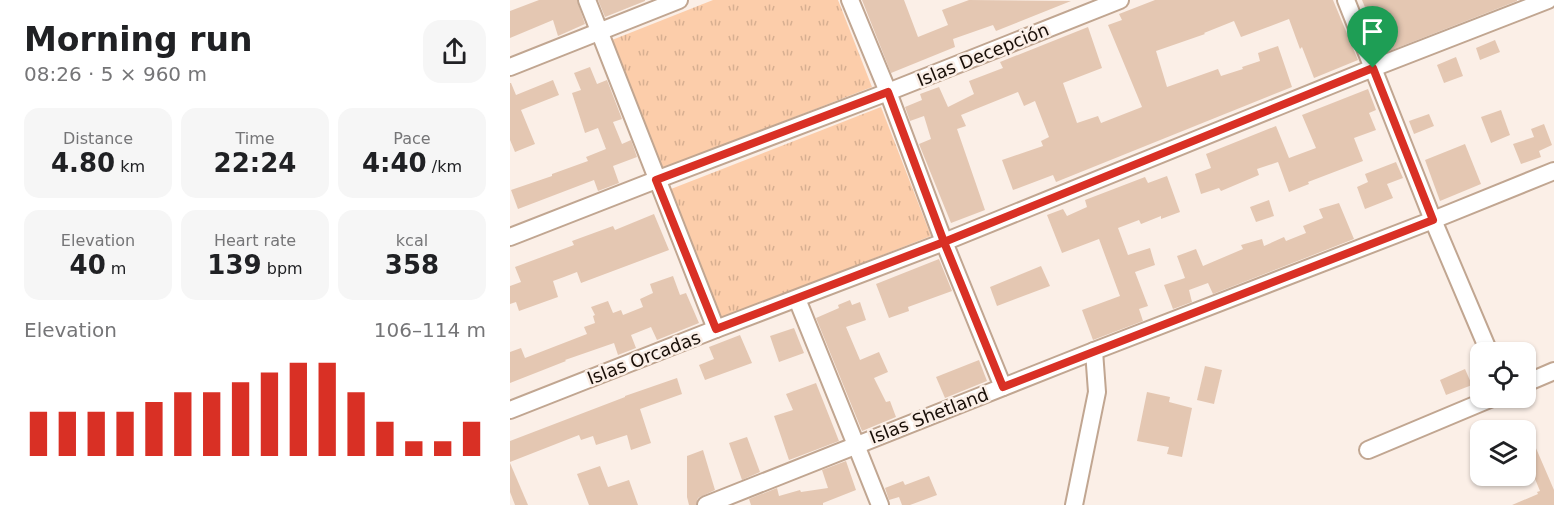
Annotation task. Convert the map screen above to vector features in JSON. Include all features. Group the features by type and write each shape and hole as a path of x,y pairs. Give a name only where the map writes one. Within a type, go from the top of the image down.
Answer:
{"street":[{"path":"587,0 716,329"},
{"path":"510,67 678,0"},
{"path":"850,0 1003,387"},
{"name":"Islas Decepción","path":"510,237 1120,0"},
{"path":"1346,0 1433,220 1485,342"},
{"name":"Islas Orcadas","path":"510,410 944,242 1373,68 1548,0"},
{"name":"Islas Shetland","path":"706,505 1554,171"},
{"path":"796,299 880,505"},
{"path":"1074,505 1097,392 1095,351"},
{"path":"1536,379 1554,371"},
{"path":"1368,450 1470,407"}],"green space":[{"path":"713,0 838,0 872,87 663,168 612,40"},
{"path":"881,107 931,236 722,318 671,189"}],"building":[{"path":"539,0 577,0 585,24 558,36 553,20 510,38 510,11"},
{"path":"598,0 645,0 645,1 605,17"},
{"path":"862,0 904,0 918,37 948,25 942,10 969,0 1071,1 996,31 993,25 953,39 955,47 891,73"},
{"path":"1155,0 1333,0 1358,60 1314,78 1289,19 1241,37 1234,21 1156,51 1167,87 1218,69 1221,76 1243,69 1242,67 1260,61 1258,53 1278,46 1292,87 1056,182 1053,175 1013,190 1002,160 1043,146 1041,141 1049,137 1035,101 1024,106 1018,92 961,115 966,126 957,129 985,210 951,223 919,144 931,139 924,116 910,121 905,107 922,100 920,94 939,87 948,107 974,94 969,81 1003,68 1000,62 1088,27 1102,68 1063,83 1077,123 1098,116 1101,123 1142,107 1108,25 1122,20 1119,14"},
{"path":"1362,0 1517,0 1517,1 1384,53"},
{"path":"1495,40 1500,52 1480,60 1476,48"},
{"path":"1456,57 1463,76 1444,83 1437,65"},
{"path":"590,67 597,84 607,80 622,119 613,122 622,144 631,140 637,157 613,166 619,183 598,191 594,180 518,209 511,190 588,161 586,157 606,149 598,128 585,133 572,93 581,90 574,73"},
{"path":"553,80 559,95 521,110 535,144 515,152 510,140 510,83 516,95"},
{"path":"1368,89 1376,110 1369,113 1376,130 1354,138 1363,161 1308,182 1309,184 1289,192 1278,162 1257,169 1259,175 1221,191 1219,188 1201,194 1195,174 1211,168 1206,154 1276,126 1289,158 1316,148 1302,115"},
{"path":"1501,110 1510,135 1491,143 1481,117"},
{"path":"1429,114 1434,126 1414,134 1409,121"},
{"path":"1544,124 1552,145 1539,151 1541,157 1521,164 1513,144 1534,137 1531,129"},
{"path":"1465,144 1481,184 1440,201 1425,160"},
{"path":"1396,162 1403,178 1387,184 1393,198 1365,209 1357,187 1368,182 1365,174"},
{"path":"1167,176 1180,212 1141,224 1139,220 1118,228 1128,255 1150,248 1155,265 1135,272 1148,306 1139,309 1143,321 1093,340 1082,310 1120,296 1099,239 1062,253 1047,215 1063,209 1067,216 1087,207 1085,200 1145,177 1148,183"},
{"path":"1269,200 1274,216 1256,222 1250,207"},
{"path":"1339,203 1354,239 1213,294 1208,283 1189,290 1192,302 1173,309 1164,285 1185,278 1177,256 1196,249 1203,266 1243,249 1241,245 1262,239 1264,246 1284,237 1286,241 1306,233 1303,226 1323,218 1319,209"},
{"path":"654,214 669,250 581,283 577,272 553,281 558,297 519,311 516,302 510,304 510,286 521,282 515,267 574,245 572,241 613,226 615,230"},
{"path":"939,259 952,291 908,307 909,311 889,318 876,284"},
{"path":"1041,266 1050,286 997,306 990,287"},
{"path":"673,276 680,295 686,293 699,323 657,340 651,327 631,335 636,348 618,355 614,343 510,383 510,352 521,348 525,358 587,334 584,327 595,323 593,316 595,315 591,307 608,301 613,313 621,310 623,315 643,307 640,299 653,293 650,284"},
{"path":"850,300 852,305 860,302 866,320 846,327 860,360 879,352 888,372 874,378 886,402 890,401 896,417 862,431 816,318 839,308 838,305"},
{"path":"794,328 804,353 779,362 770,336"},
{"path":"740,335 752,363 705,380 699,365 714,359 709,347"},
{"path":"979,360 987,381 945,398 936,377"},
{"path":"1205,366 1222,370 1214,404 1197,400"},
{"path":"1465,369 1470,386 1446,395 1440,380"},
{"path":"677,378 682,394 640,409 651,443 631,450 627,435 596,445 593,436 581,440 579,435 510,462 510,441"},
{"path":"816,383 839,441 789,460 774,416 793,410 786,394"},
{"path":"1147,392 1170,397 1169,402 1192,408 1182,457 1167,454 1169,447 1137,441"},
{"path":"747,437 760,472 742,480 729,443"},
{"path":"1536,448 1554,490 1554,505 1512,505 1540,491 1536,481"},
{"path":"703,450 715,490 698,498 696,505 689,505 687,456"},
{"path":"846,461 856,490 823,503 823,505 751,505 749,499 777,488 779,496 800,490 801,492 828,488 822,470"},
{"path":"510,463 528,505 515,505 510,492"},
{"path":"600,466 608,487 629,480 638,505 589,505 577,474"},
{"path":"929,476 937,495 910,505 902,505 899,497 889,500 885,488 903,481 905,485"}],"route":[{"path":"1373,68 944,242 716,329 656,180 888,92 944,242 1003,387 1433,220 1373,68"}]}
